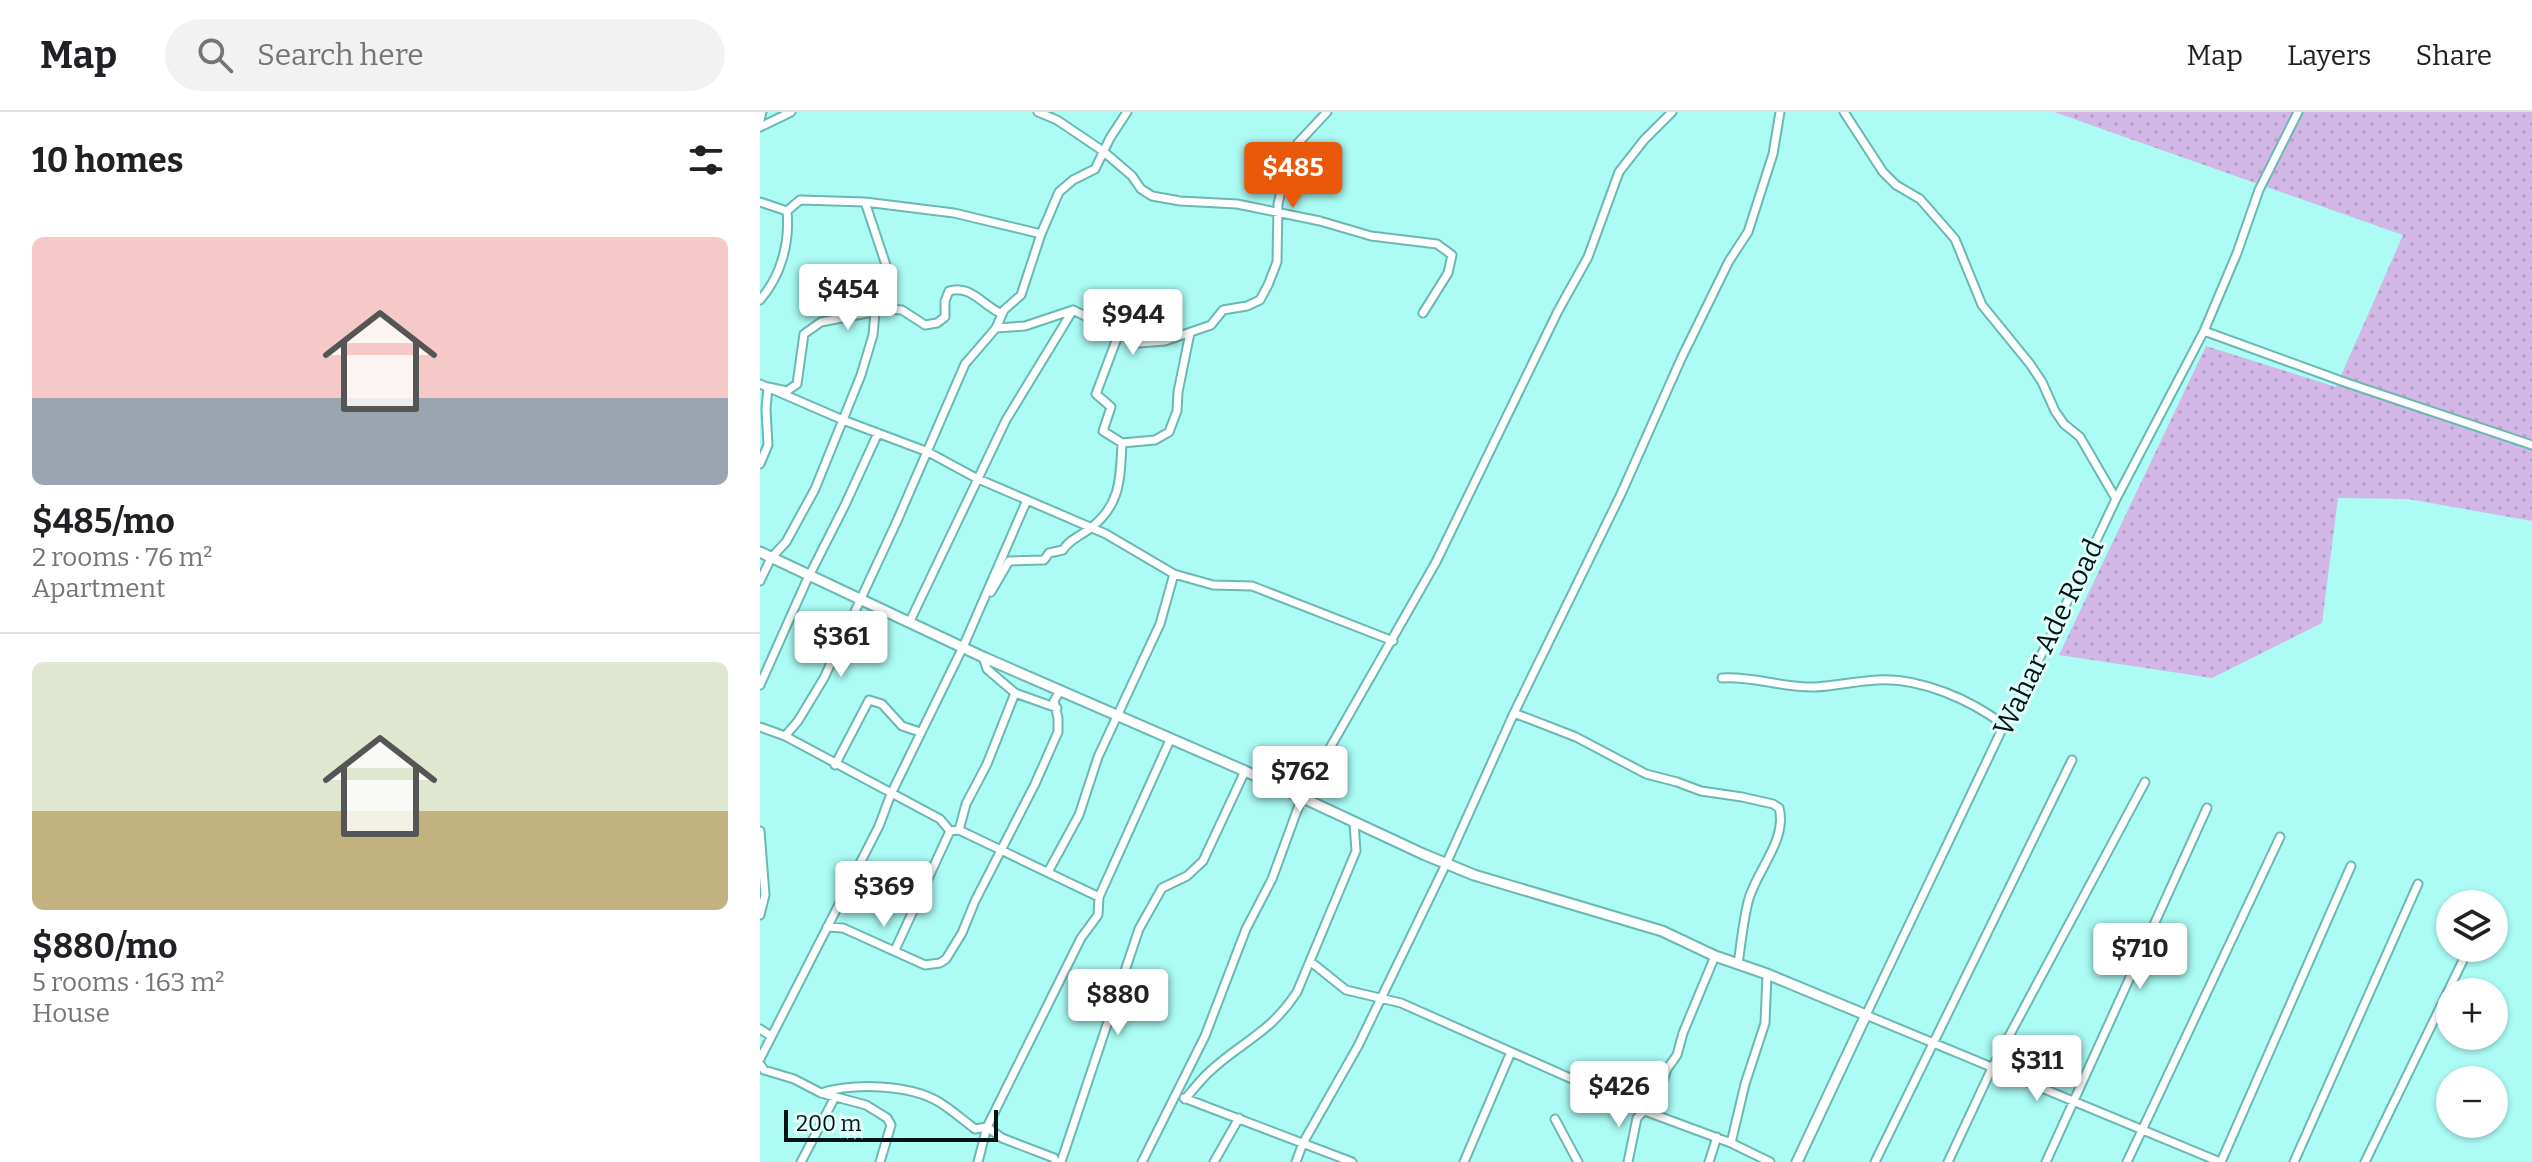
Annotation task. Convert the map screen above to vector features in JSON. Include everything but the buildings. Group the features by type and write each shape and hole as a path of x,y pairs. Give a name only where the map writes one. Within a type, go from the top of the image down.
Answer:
{"street":[{"path":"760,120 762,112"},
{"path":"760,127 791,112"},
{"path":"1038,112 1057,120 1103,151 1152,196 1237,204 1371,236 1437,244 1452,255 1448,273 1423,313"},
{"path":"785,736 798,721 824,678 965,364 996,328 1002,314 1021,295 1059,192 1073,180 1095,169 1127,112"},
{"path":"996,328 1025,326 1073,310 1139,343 1165,341 1211,325 1223,310 1247,306 1260,300 1277,262 1277,212 1289,157 1327,112"},
{"path":"1142,1162 1205,1036 1246,929 1272,879 1302,797 1436,562 1558,311 1588,257 1619,172 1644,140 1672,112"},
{"path":"1296,1162 1303,1143 1358,1046 1621,494 1681,359 1729,261 1748,232 1773,154 1780,112"},
{"path":"1844,112 1883,172 1896,185 1920,199 1955,239 1982,305 2036,373 2055,411 2064,424 2080,437 2116,499"},
{"name":"Wahar Ade Road","path":"1797,1162 2004,725 2046,646 2116,499 2204,331 2259,190 2298,112"},
{"path":"787,211 800,200 865,202 954,213 1041,234"},
{"path":"760,202 787,211"},
{"path":"760,581 815,489 873,335 875,310 888,271 865,202"},
{"path":"760,300 775,284 789,230 787,211"},
{"path":"764,385 787,391 797,384 804,334 821,322 875,310 902,310 925,325 937,323 945,317 949,291 958,288 969,291 1002,314"},
{"path":"910,621 1006,420 1073,310"},
{"path":"2204,331 2532,445"},
{"path":"1119,333 1096,394 1111,407 1103,431 1122,443 1155,440 1169,432 1177,411 1190,333"},
{"path":"764,385 843,420 928,452 976,478 1091,528 1174,574 1213,585 1252,586 1393,641"},
{"path":"760,464 768,445 764,385"},
{"path":"760,685 878,433"},
{"path":"982,604 1009,561 1044,560 1049,553 1063,550 1068,541 1091,528 1115,500 1120,482 1122,443"},
{"path":"883,1161 891,1125 887,1118 866,1105 821,1093 761,1067 771,1036 879,826 920,732 963,647 1027,500"},
{"path":"760,552 983,657 1080,697 1446,864 1662,931 1715,956 1767,974 2142,1129 2199,1158 2221,1162 2351,866"},
{"path":"1048,872 1079,815 1098,757 1160,624 1174,574"},
{"path":"983,657 987,669 1015,693 1057,708"},
{"path":"1722,678 1751,678 1816,687 1889,680 1923,685 1959,699 2004,725"},
{"path":"827,927 843,928 895,950 913,962 925,965 946,959 962,933 1058,732 1054,701 1060,691"},
{"path":"895,950 987,764 1015,693"},
{"path":"835,765 869,700 882,704 902,726 920,732"},
{"path":"1514,713 1576,737 1646,774 1701,791 1779,808 1782,818 1779,832 1748,900 1738,964"},
{"path":"760,727 785,736 955,830 1099,897"},
{"path":"978,1162 987,1127 1081,938 1098,915 1099,897 1170,740"},
{"path":"1875,1162 2072,760"},
{"path":"821,1093 842,1086 907,1091 937,1101 975,1129 987,1127 1002,1138 1058,1162 1139,929 1162,888 1187,876 1203,861 1245,771"},
{"path":"1948,1162 1992,1068 2145,782"},
{"path":"2046,1162 2207,808"},
{"path":"1185,1099 1206,1075 1262,1034 1285,1010 1311,962 1356,851 1354,823"},
{"path":"760,831 765,895 760,915"},
{"path":"2127,1162 2280,837"},
{"path":"2294,1162 2418,884"},
{"path":"1628,1162 1637,1118 1658,1096 1715,956"},
{"path":"1311,962 1346,990 1401,1003 1642,1110 1717,1137 1770,1162"},
{"path":"2365,1162 2462,962"},
{"path":"1731,1143 1745,1084 1765,1023 1767,974"},
{"path":"760,1029 771,1036"},
{"path":"1464,1162 1511,1052"},
{"path":"1174,1095 1352,1162"},
{"path":"801,1162 835,1097"},
{"path":"1214,1162 1239,1118"},
{"path":"1555,1119 1578,1162"},
{"path":"1709,1162 1717,1137"}],"shaded area":[{"path":"2054,112 2532,112 2532,521 2408,499 2338,498 2322,623 2212,678 2059,655 2206,346 2336,387 2403,235"}]}
